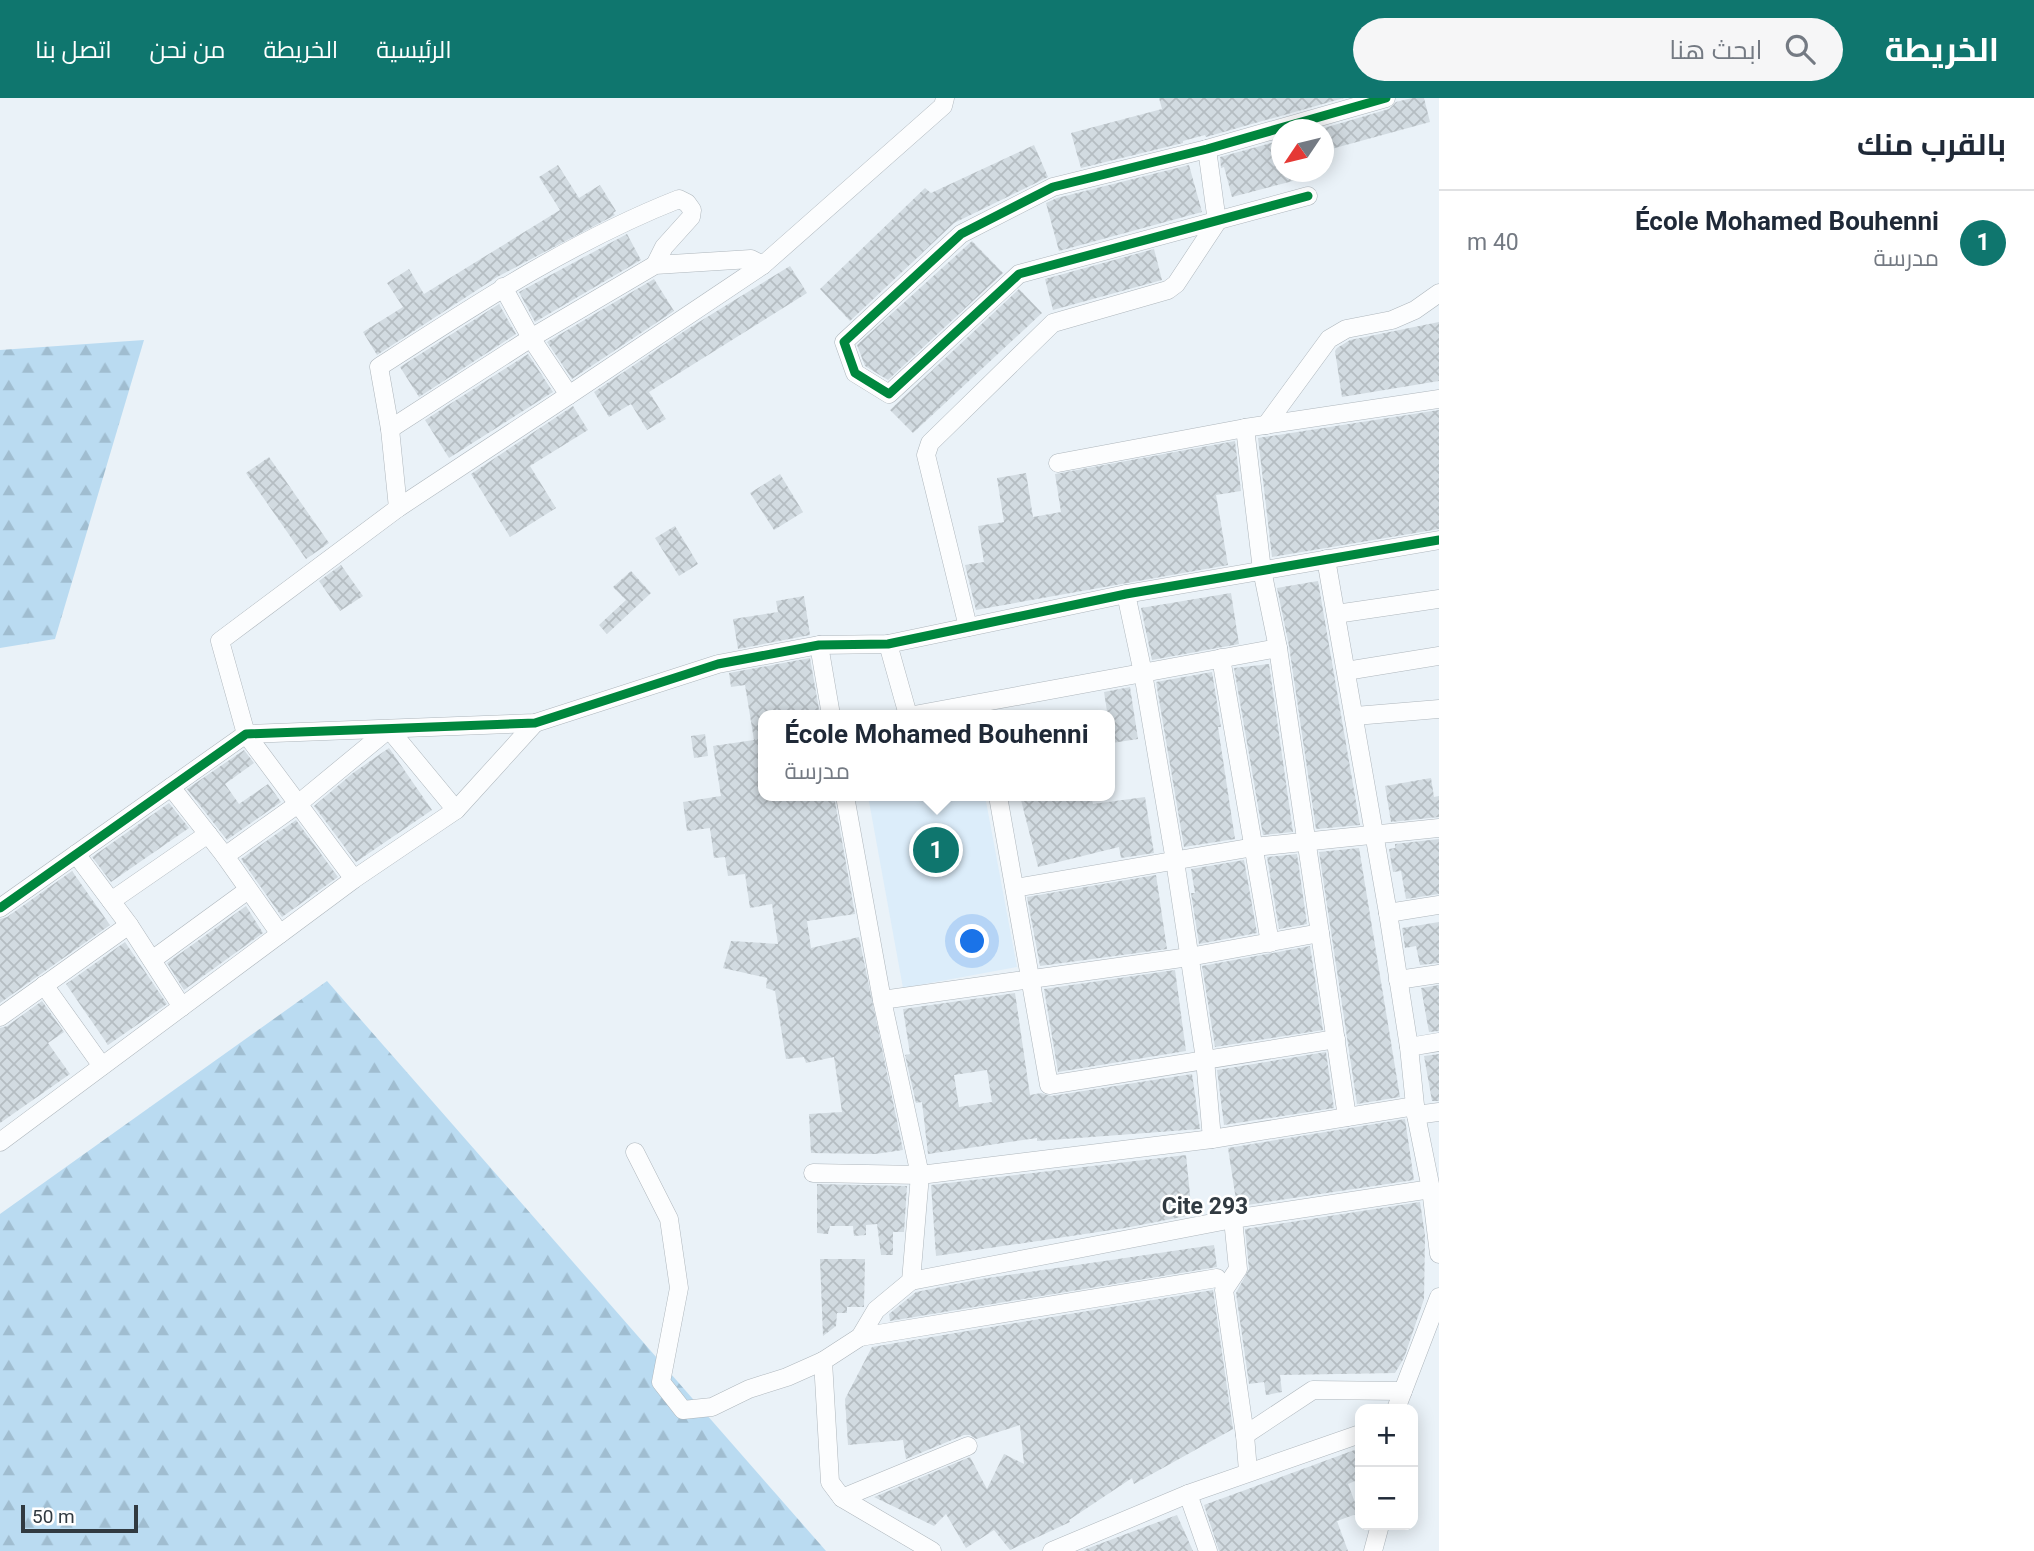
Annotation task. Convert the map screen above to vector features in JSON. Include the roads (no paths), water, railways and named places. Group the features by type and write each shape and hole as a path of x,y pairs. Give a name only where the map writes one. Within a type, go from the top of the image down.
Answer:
{"street":[{"path":"1308,196 1019,274 889,394 855,373 844,341 961,234 1053,187 1207,149 1386,98"},
{"path":"354,879 246,734 220,641 398,508 763,265 949,101"},
{"path":"968,627 926,455 930,443 1054,323 1168,290 1176,284 1217,222 1207,149"},
{"path":"398,508 390,429 379,367 503,287 639,215 679,199 687,203 692,210 691,217 664,247 655,265"},
{"path":"390,429 531,338 655,265 751,259 763,265"},
{"path":"503,287 531,338 569,394"},
{"path":"1266,425 1329,339 1346,330 1392,320 1415,310 1439,293"},
{"path":"1058,463 1245,428 1439,399"},
{"path":"1245,428 1262,570 1278,648 1348,1117"},
{"path":"0,908 246,734 535,723 718,664 819,645 888,644 1126,594 1439,540"},
{"path":"1326,559 1388,913 1439,1254"},
{"path":"1126,594 1143,673 1175,861 1205,1059 1212,1139"},
{"path":"1336,614 1439,599"},
{"path":"888,644 907,710"},
{"path":"819,645 830,710"},
{"path":"982,709 1143,673 1278,648"},
{"path":"1346,671 1439,656"},
{"path":"1221,659 1270,943"},
{"path":"1355,716 1439,709"},
{"path":"0,1142 354,879 456,810 535,723"},
{"path":"225,856 298,804 389,729"},
{"path":"389,729 456,810"},
{"path":"171,787 225,856 279,934"},
{"path":"846,801 882,1000 920,1175 911,1281"},
{"path":"999,801 1049,1085 1336,1038"},
{"path":"1015,887 1254,847 1439,828"},
{"path":"111,901 208,834"},
{"path":"76,854 129,925 182,1007"},
{"path":"152,960 248,890"},
{"path":"1388,913 1439,905"},
{"path":"0,1017 129,925"},
{"path":"882,1000 1189,957 1320,933"},
{"path":"1398,980 1439,974"},
{"path":"44,985 102,1066"},
{"path":"1409,1047 1439,1042"},
{"path":"813,1173 920,1175 1212,1139 1348,1117 1416,1111 1439,1112"},
{"path":"635,1152 669,1219 679,1288 661,1382 683,1410 712,1407 749,1389 787,1377 823,1361 860,1337 1217,1278"},
{"path":"860,1337 876,1310 911,1281 1233,1219 1431,1189"},
{"path":"1233,1219 1238,1269 1224,1290 1248,1471"},
{"path":"1398,1404 1439,1297"},
{"path":"823,1361 830,1482 842,1498 932,1551"},
{"path":"1245,1435 1312,1390 1403,1391"},
{"path":"1057,1550 1188,1494 1355,1436"},
{"path":"842,1498 968,1446"},
{"path":"1188,1494 1208,1551"},
{"path":"1373,1551 1379,1530"}],"place":[{"name":"École Mohamed Bouhenni","path":"936,850"}],"district":[{"name":"Cite 293","path":"1205,1206"}]}
